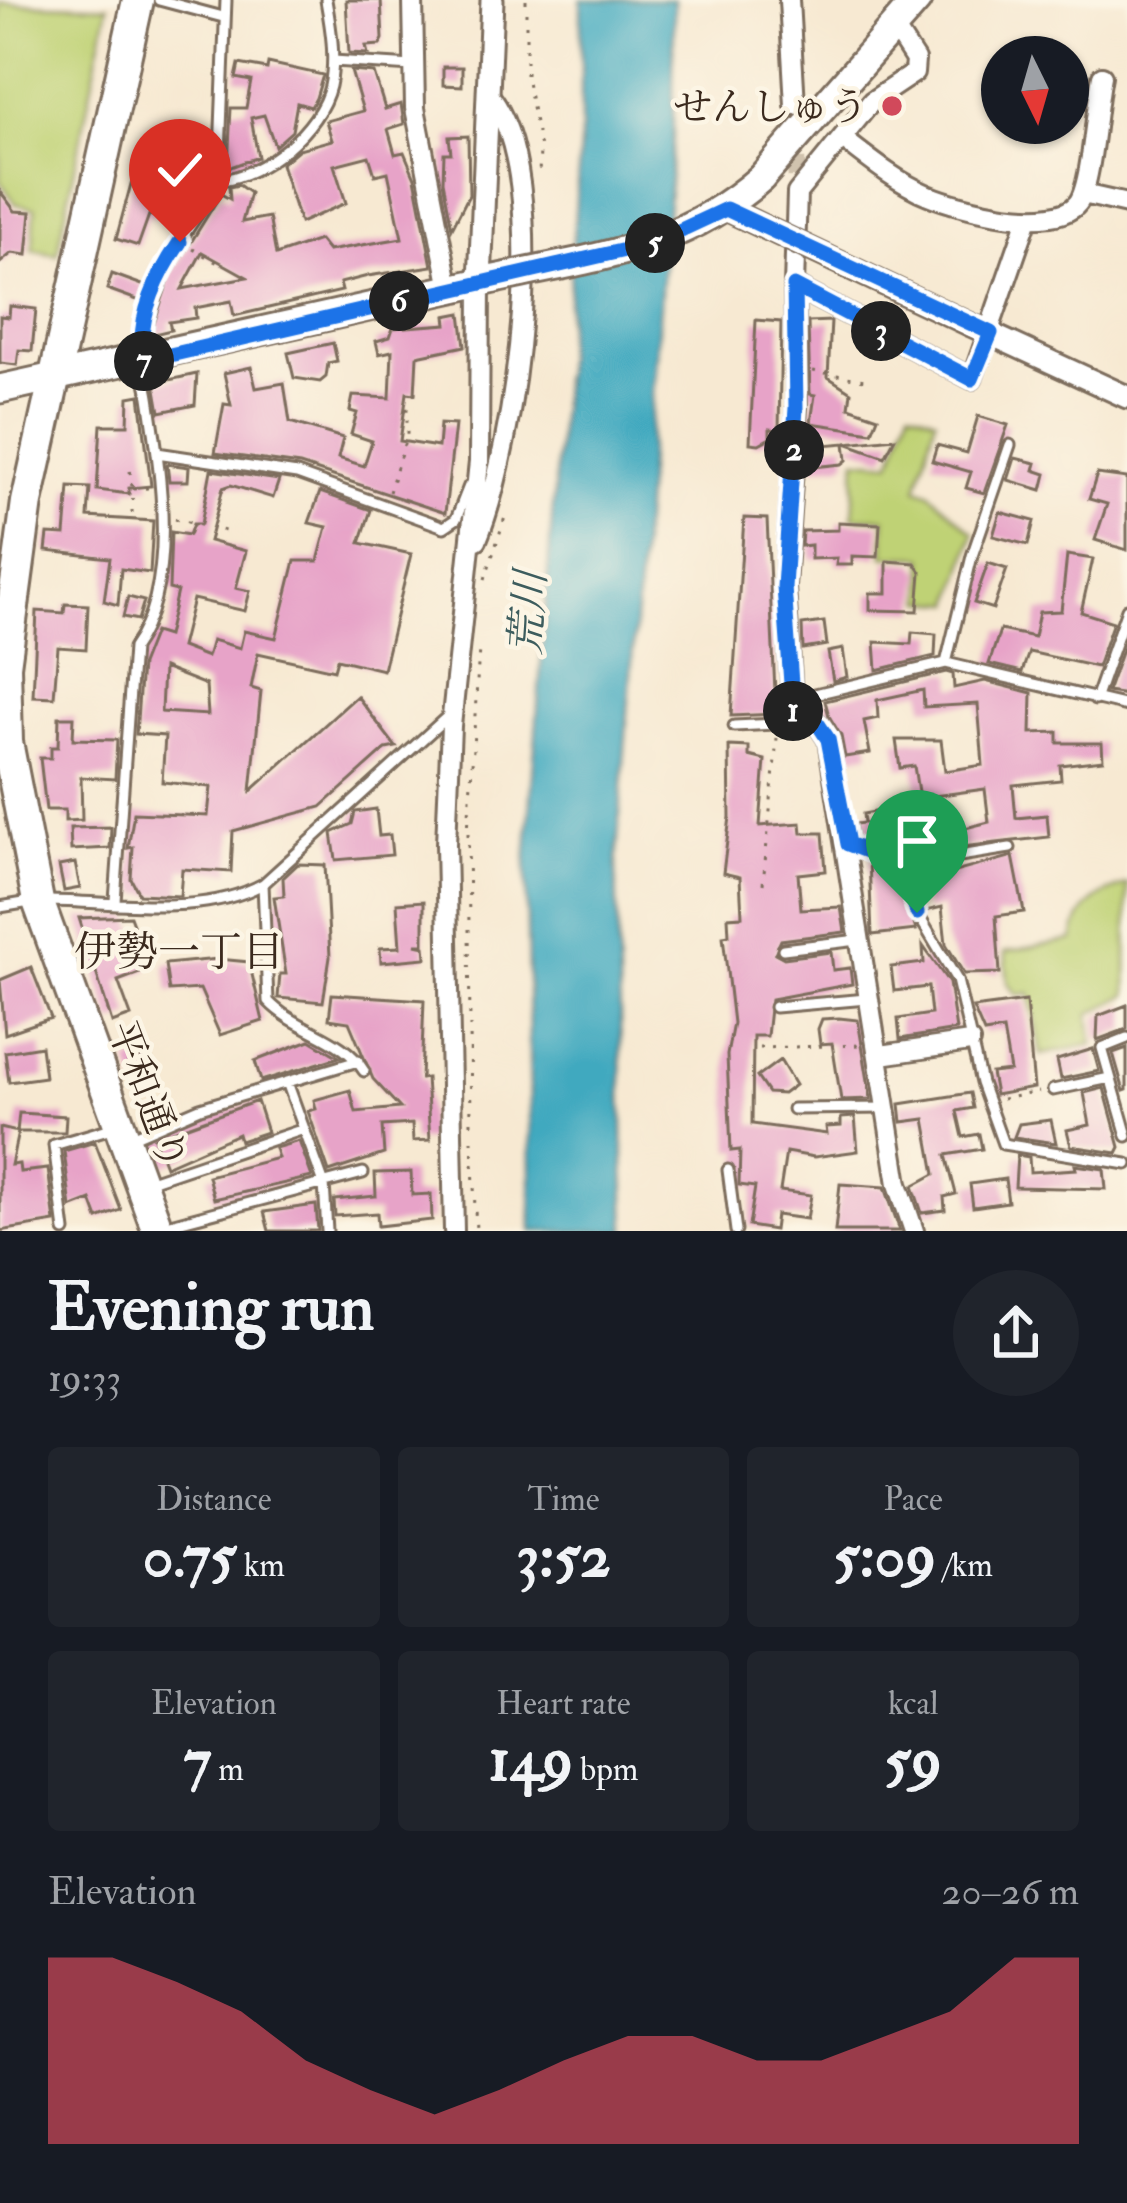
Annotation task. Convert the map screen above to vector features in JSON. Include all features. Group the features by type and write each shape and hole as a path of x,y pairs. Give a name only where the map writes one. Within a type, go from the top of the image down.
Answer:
{"highway":[{"name":"平和通り","path":"138,0 59,377 27,502 5,666 7,742 38,901 158,1229"}],"main road":[{"path":"0,389 144,361 651,244 726,209 761,178 916,0"}],"street":[{"path":"413,0 416,108 450,289"},
{"path":"454,1231 446,844 453,712 479,462 488,280 492,0"},
{"path":"789,0 795,105"},
{"path":"893,26 914,61 914,73 872,101 796,193 784,587 793,711 818,724 828,739 898,1184 914,1231"},
{"path":"843,140 882,170 930,196 1028,218 1070,212 1083,194 1102,76"},
{"path":"470,557 492,505 522,322 524,227 518,171 504,113 489,95"},
{"path":"1083,194 1127,204"},
{"path":"726,209 1127,397"},
{"path":"794,286 972,379 981,329 1028,218"},
{"path":"880,1049 970,1042"}],"lane":[{"path":"159,0 224,17"},
{"path":"116,902 133,648 148,627 163,516 163,488 139,339 159,272 219,180 226,0"},
{"path":"219,180 260,167 319,113 333,62 326,0"},
{"path":"333,62 413,66"},
{"path":"946,663 972,556 1010,445"},
{"path":"158,453 270,467 451,526 479,462"},
{"path":"1095,700 1127,608"},
{"path":"734,726 776,724 815,694 946,663 1127,706"},
{"path":"0,907 38,901 162,905 220,899 263,884 453,712"},
{"path":"848,844 903,865 1010,848"},
{"path":"903,865 917,913 956,980 986,1101 1003,1144 1127,1164"},
{"path":"65,1231 54,1145 122,1133 287,1082 361,1066 356,1054 281,1015 268,1001 263,884"},
{"path":"783,949 863,940"},
{"path":"775,1007 872,998"},
{"path":"1126,1131 1102,1048 1127,1038"},
{"path":"1053,1090 1110,1078"},
{"path":"287,1082 324,1184 327,1231"},
{"path":"793,1109 889,1108"},
{"path":"141,1184 304,1129"},
{"path":"728,1169 736,1231"},
{"path":"158,1229 363,1173"}],"path":[{"path":"526,0 526,77 540,148 538,195"},
{"path":"180,242 223,266"},
{"path":"794,369 871,381"},
{"path":"385,506 407,435 407,401"},
{"path":"130,471 132,513"},
{"path":"133,489 163,488"},
{"path":"482,589 509,497"},
{"path":"163,516 225,531"},
{"path":"476,1231 468,832 480,633"},
{"path":"763,884 776,724"},
{"path":"759,1048 880,1049"},
{"path":"986,1101 1053,1090"}],"green space":[{"path":"0,3 108,6 57,255 33,250 35,208 16,204 0,181"},
{"path":"910,409 936,418 917,488 929,492 974,533 953,603 924,601 924,557 884,556 885,518 853,517 856,459 892,462"},
{"path":"1127,884 1127,995 1090,1014 1093,1044 1041,1055 1030,993 1017,995 1008,983 1005,952 1073,940 1091,904"}],"water":[{"path":"581,0 674,0 673,139 616,866 626,1231 532,1231 526,863 581,132"}],"building":[{"path":"346,0 381,0 383,39 380,45 366,46 368,54 349,53"},
{"path":"268,63 323,75 316,98 311,107 297,103 292,131 275,146 264,115 251,118 258,157 228,168 231,108 246,108 251,81 236,78 239,64 267,69"},
{"path":"443,67 462,67 462,86 443,85"},
{"path":"351,71 374,73 385,109 401,104 404,124 388,129 395,154 404,152 415,178 432,266 340,283 342,291 234,316 231,301 195,308 196,318 169,322 171,330 150,335 170,276 221,194 230,199 229,187 239,185 250,193 242,222 269,217 276,255 319,240 328,251 402,238 388,172 375,175 369,156 334,165 346,203 300,223 281,164 299,149 332,140 326,121 363,111","holes":["202,252 247,277 182,289"]},
{"path":"468,136 469,195 452,228 443,181 444,153 451,153 449,137"},
{"path":"131,184 174,194 169,220 149,215 138,246 116,239"},
{"path":"0,191 15,211 31,212 27,255 12,253 0,263"},
{"path":"112,274 145,286 140,301 107,289"},
{"path":"10,306 36,309 32,351 19,350 17,365 0,363 0,316 9,317"},
{"path":"461,313 465,346 417,356 415,394 407,393 400,441 438,447 440,424 455,425 445,513 300,465 215,453 224,404 231,405 224,373 251,367 256,388 284,383 290,422 343,438 338,458 364,466 372,441 351,434 357,413 350,411 353,396 390,398 392,351 379,354 376,341 390,337 393,328 447,324 446,316"},
{"path":"756,320 781,322 779,430 770,429 770,438 759,444 750,443"},
{"path":"831,321 828,377 851,392 849,407 878,417 872,432 811,423 815,395 810,394 808,322"},
{"path":"333,343 337,361 328,363 326,377 320,382 294,378 288,353"},
{"path":"197,374 195,405 160,412 155,383"},
{"path":"140,395 151,486 129,488 129,494 97,490 101,425 128,425 129,397"},
{"path":"978,416 1008,425 984,493 966,488 971,472 932,461 937,445 967,453"},
{"path":"895,438 885,457 846,443"},
{"path":"845,443 847,460 842,464 813,467 811,446"},
{"path":"1015,458 1036,463 1034,470 1046,474 1042,490 1008,480"},
{"path":"167,464 189,467 188,481 169,481"},
{"path":"211,470 279,480 273,498 231,485 223,488 209,541 246,551 236,588 250,591 245,611 193,599 181,647 207,657 212,640 240,648 244,631 276,638 295,561 318,561 327,527 309,523 320,492 371,510 360,543 411,554 383,670 337,659 334,670 258,653 251,688 261,691 251,791 357,696 396,747 386,749 321,807 233,831 231,872 182,869 180,896 139,894 131,879 133,847 128,848 134,813 208,816 211,787 162,782 165,736 136,734 141,665 154,632 167,636 177,591 169,589 171,532 189,535 193,524 201,524","holes":["163,668 206,685 208,715 161,712"]},
{"path":"1097,474 1127,478 1127,550 1095,540 1107,504 1089,499"},
{"path":"69,487 90,488 88,517 153,521 150,573 121,569 118,605 104,601 110,558 46,551 48,534 65,535"},
{"path":"1000,512 1034,521 1028,545 993,536"},
{"path":"744,518 767,519 776,714 731,716"},
{"path":"838,522 880,524 878,557 852,556 852,565 836,565 837,558 811,559 811,545 801,546 802,531 838,530"},
{"path":"1067,555 1093,559 1081,612 1113,622 1097,667 1029,652 1022,672 989,664 1000,630 1034,637 1039,612 1061,611"},
{"path":"887,561 915,563 921,572 918,611 870,610 870,593 887,593"},
{"path":"988,563 1007,569 993,609 974,603"},
{"path":"128,597 144,601 138,620 123,617"},
{"path":"65,604 88,605 86,649 58,647 54,697 33,696 37,611 64,613"},
{"path":"824,622 827,645 803,649 802,625"},
{"path":"912,632 936,634 935,656 877,670 875,642 911,644"},
{"path":"1127,636 1127,695 1107,692"},
{"path":"843,649 847,677 833,681 828,652"},
{"path":"953,674 954,688 985,681 1032,693 1031,733 1058,732 1058,743 1102,743 1103,760 1060,765 1061,780 1013,785 1016,818 1047,815 1049,837 901,854 857,837 855,824 864,823 863,814 903,807 906,828 953,826 953,831 989,822 985,789 919,798 914,766 900,768 896,740 941,740 945,771 983,765 978,704 924,707 923,690 877,700 878,718 864,721 870,753 845,757 841,736 829,716 825,701"},
{"path":"59,717 74,717 73,739 117,740 115,779 81,777 82,820 65,821 65,810 46,810 40,758 51,758 51,747 58,747"},
{"path":"729,746 749,747 749,756 765,760 760,826 801,823 802,833 823,833 826,871 798,874 801,909 841,907 845,932 781,940 775,953 784,958 831,952 833,970 850,968 852,984 771,999 767,1036 753,1036 752,1124 827,1134 826,1127 841,1126 841,1118 855,1117 858,1151 814,1157 786,1152 780,1191 811,1195 807,1219 776,1215 774,1230 749,1226 755,1187 739,1185 740,1150 731,1151 727,1055 733,1023 723,936 729,935 728,917 742,916 740,877 723,873 730,817"},
{"path":"376,809 379,836 390,835 392,855 336,860 332,833 352,824 355,812"},
{"path":"111,827 110,848 71,850 70,828"},
{"path":"1013,856 1024,912 996,916 1000,973 964,974 946,944 942,907 926,911 918,882"},
{"path":"869,859 898,876 916,930 872,935"},
{"path":"75,863 80,888 64,891 59,866"},
{"path":"298,864 325,865 330,957 323,1002 278,998 280,974 286,974 274,897 284,896 283,878"},
{"path":"424,901 424,944 416,944 425,946 426,958 381,962 380,948 400,947 397,903"},
{"path":"130,916 150,969 118,981 131,1016 112,1023 79,918"},
{"path":"923,946 949,983 956,1030 900,1039 898,1019 931,1014 928,987 894,991 891,967 924,963"},
{"path":"218,959 249,962 263,1021 220,1035 200,989 169,991 165,964"},
{"path":"31,967 51,1018 5,1034 0,980"},
{"path":"332,994 424,1000 421,1079 426,1078 430,1140 413,1141 412,1124 382,1126 384,1154 329,1172 308,1111 316,1109 314,1100 350,1090 356,1112 400,1108 373,1079 349,1022 329,1019"},
{"path":"1026,1001 1034,1088 995,1095 991,1073 1010,1071 1003,1030 984,1033 973,1008"},
{"path":"1127,1005 1127,1029 1097,1040 1098,1016"},
{"path":"822,1019 858,1020 871,1099 841,1100 832,1043 820,1044 818,1029"},
{"path":"310,1040 339,1057 261,1081 255,1061"},
{"path":"41,1046 45,1077 9,1082 5,1052"},
{"path":"1127,1048 1127,1090 1124,1091 1113,1053"},
{"path":"1093,1049 1099,1071 1061,1079 1057,1060"},
{"path":"150,1054 160,1081 138,1088 128,1062"},
{"path":"780,1060 795,1085 783,1094 768,1093 757,1077"},
{"path":"1104,1088 1120,1147 1117,1153 1071,1146 1067,1130 1090,1125 1084,1093"},
{"path":"970,1093 973,1108 957,1111 963,1137 979,1134 982,1149 946,1155 956,1194 944,1197 945,1210 922,1213 913,1186 935,1174 925,1119 902,1122 900,1104"},
{"path":"257,1101 267,1132 240,1141 238,1134 165,1166 154,1138"},
{"path":"19,1113 66,1116 65,1132 18,1132 11,1165 19,1164 20,1172 48,1169 55,1222 0,1231 0,1128 17,1132"},
{"path":"1051,1120 1056,1143 1014,1137 1019,1124"},
{"path":"299,1141 312,1177 214,1199 208,1176 278,1158 275,1148"},
{"path":"95,1142 121,1210 98,1219 91,1200 71,1208 64,1151"},
{"path":"1017,1155 1029,1157 1030,1172 1076,1169 1075,1165 1104,1169 1106,1189 1015,1187"},
{"path":"411,1172 412,1195 431,1194 432,1220 378,1226 377,1213 335,1216 334,1200 376,1196 375,1173"},
{"path":"1005,1179 1008,1202 973,1207 970,1184"},
{"path":"840,1184 885,1187 900,1231 835,1231"},
{"path":"316,1205 318,1231 269,1231 264,1212"}],"tunnel":[{"path":"795,105 797,193"}],"place":[{"name":"せんしゅう","path":"892,106"}],"district":[{"name":"伊勢一丁目","path":"179,951"}],"route":[{"path":"180,242 159,272 139,339 144,361 651,244 694,229 726,209 991,333 972,379 794,286 796,408 784,587 793,711 818,724 828,739 848,844 890,856 903,865 917,913"}],"water label":[{"name":"荒川","path":"527,613"}]}
